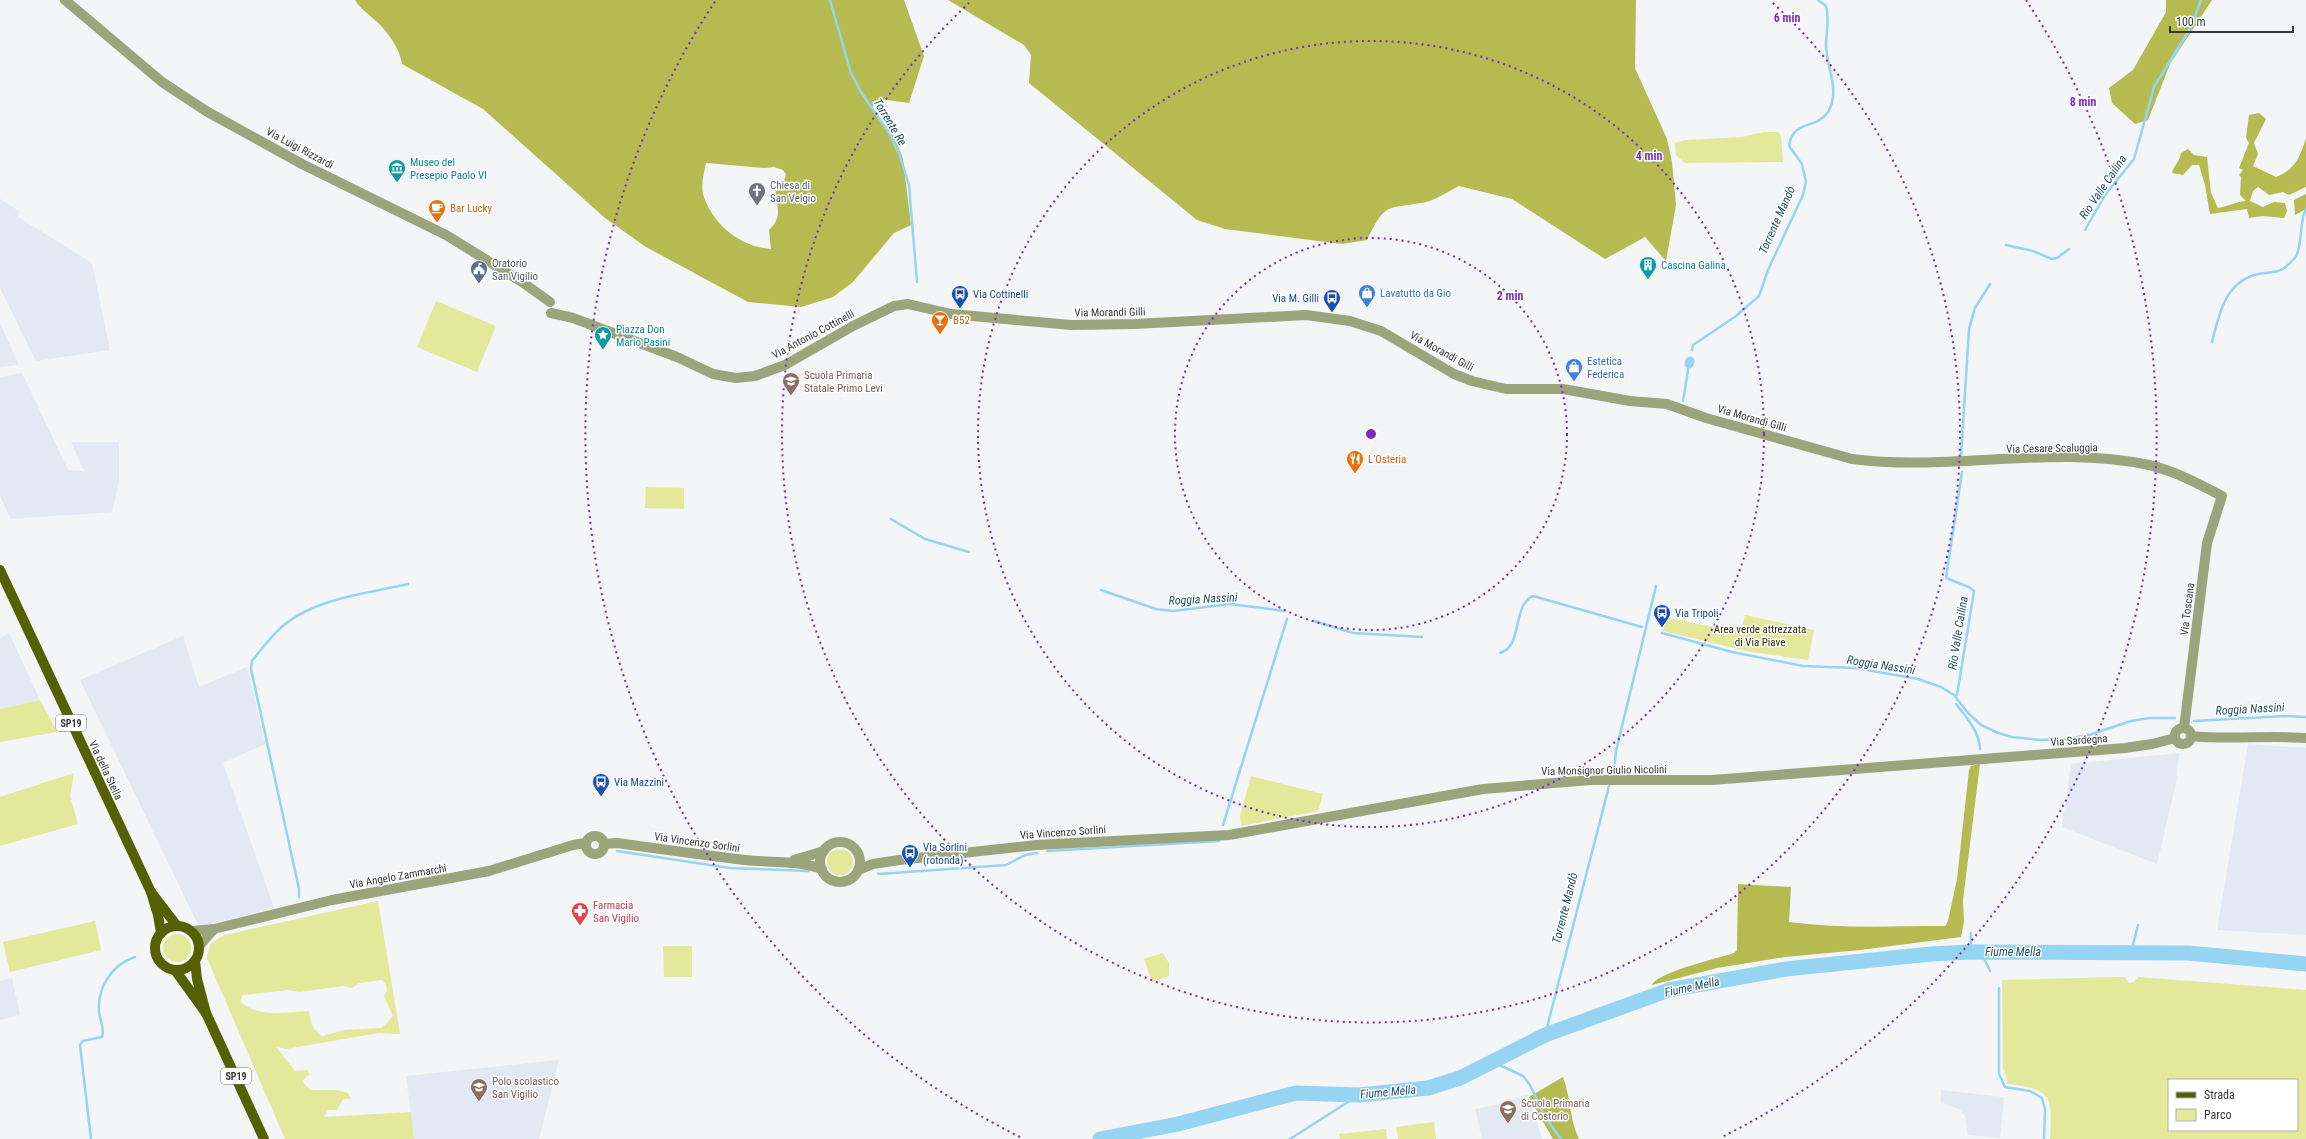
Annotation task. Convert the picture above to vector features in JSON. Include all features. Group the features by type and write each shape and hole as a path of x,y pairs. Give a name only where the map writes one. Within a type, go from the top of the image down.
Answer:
{"main road":[{"name":"Via della Stella","path":"0,570 150,892 158,914 161,933 156,944 158,957 163,965 175,970 206,1013"},
{"name":"Via della Stella","path":"150,892 177,926"},
{"path":"161,933 168,928 177,926 191,931 199,946"},
{"name":"Via della Stella","path":"199,946 195,961 197,979 206,1013 264,1139"},
{"path":"175,970 186,968 195,961"}],"street":[{"name":"Via Luigi Rizzardi","path":"65,0 162,82 206,110 302,164 446,235 522,282 539,296 549,307 573,318"},
{"name":"Via Antonio Cottinelli","path":"573,318 663,352 713,374 736,378 755,376 785,365 853,326 894,306 908,304 968,315"},
{"name":"Via Morandi Gilli","path":"968,315 1071,325 1134,324 1306,315 1350,321 1381,331 1454,374 1472,381 1506,389 1564,389 1630,400 1667,404 1706,418 1852,459 1869,461 1995,460"},
{"name":"Via Cesare Scaluggia","path":"1995,460 2089,458 2151,465 2189,479 2222,496"},
{"name":"Via Toscana","path":"2184,728 2207,543 2222,496"},
{"path":"2175,738 2178,729 2184,728 2190,731 2192,736"},
{"name":"Via Sardegna","path":"1983,759 2125,748 2175,738 2182,744 2188,743 2192,736 2223,739 2269,737 2306,738"},
{"name":"Via Monsignor Giulio Nicolini","path":"1229,835 1475,790 1519,784 1591,780 1712,780 1983,759"},
{"name":"Via Vincenzo Sorlini","path":"858,870 873,864 899,860 1069,842 1229,835"},
{"name":"Via Angelo Zammarchi","path":"191,931 214,929 332,900 489,871 573,845 586,843 592,836 596,836 604,844"},
{"path":"841,842 854,847 858,853 860,864 858,870 848,881 841,882 828,878 822,869 820,863 824,851 828,846 841,842"},
{"name":"Via Vincenzo Sorlini","path":"604,844 617,843 723,858 808,864 822,869"},
{"name":"Via Vincenzo Sorlini","path":"788,862 824,851"},
{"name":"Via Vincenzo Sorlini","path":"858,853 872,859 899,860"},
{"path":"199,946 214,929"}],"shaded area":[{"path":"0,199 19,211 18,217 92,263 110,350 36,361 0,288"},
{"path":"0,323 19,365 0,367"},
{"path":"22,373 68,470 84,471 71,442 119,442 119,481 112,512 11,519 0,496 0,377"},
{"path":"9,633 40,700 0,709 0,638"},
{"path":"183,636 199,687 247,667 265,744 223,763 274,908 199,927 80,680"},
{"path":"2248,744 2306,748 2306,935 2217,930"},
{"path":"2179,753 2176,783 2157,864 2062,827 2071,764"},
{"path":"12,978 20,1015 0,1020 0,981"},
{"name":"Polo scolastico San Vigilio","path":"559,1060 539,1139 414,1139 406,1076"},
{"path":"1941,1090 2004,1097 2000,1138 1968,1135 1965,1116 1959,1109 1941,1103"},
{"name":"Scuola Primaria di Costorio","path":"1528,1094 1542,1139 1482,1139 1475,1109 1500,1104"}],"green space":[{"path":"355,0 904,0 924,56 909,103 879,99 872,107 895,138 903,159 911,225 894,233 853,282 833,297 801,307 748,302 646,247 605,218 483,109 402,64 399,53 389,36 381,26","holes":["706,163 764,168 774,167 783,170 786,174 784,181 776,184 778,213 777,219 769,230 771,249 749,244 738,239 729,232 713,215 707,205 702,190"]},
{"path":"948,0 1636,0 1635,68 1667,139 1672,162 1676,205 1666,261 1645,237 1605,259 1512,199 1459,186 1430,201 1389,209 1379,218 1367,240 1342,244 1225,229 1197,220 1029,83 1031,55 1024,45"},
{"path":"2166,0 2212,0 2170,64 2148,120 2135,124 2112,103 2109,88 2133,70 2166,12"},
{"path":"2259,113 2266,119 2254,143 2258,154 2253,166 2276,177 2288,171 2299,157 2306,138 2306,187 2289,195 2283,192 2269,195 2258,187 2253,191 2250,201 2263,207 2274,202 2285,203 2287,211 2284,218 2263,216 2249,218 2247,209 2210,214 2205,185 2199,165 2192,165 2183,175 2172,173 2181,153 2188,149 2194,155 2207,157 2211,193 2218,208 2246,201 2240,195 2241,177 2239,175 2243,170 2239,168 2249,143 2246,138 2249,115"},
{"path":"1764,132 1778,132 1781,136 1783,162 1685,163 1676,155 1675,143 1685,140 1742,137"},
{"path":"2306,194 2306,209 2295,215 2294,200"},
{"path":"436,301 496,326 477,372 417,347"},
{"path":"646,487 684,488 684,509 645,508"},
{"name":"Area verde attrezzata di Via Piave","path":"1745,615 1814,630 1808,660 1751,652 1663,631 1666,617 1741,633"},
{"path":"40,700 57,732 0,742 0,709"},
{"path":"1980,764 1963,900 1964,922 1961,937 1860,950 1785,957 1717,968 1652,985 1665,975 1677,970 1734,953 1737,950 1738,884 1791,887 1789,922 1828,926 1945,926 1948,921 1957,879 1969,770 1971,766"},
{"path":"74,773 70,796 78,824 0,846 0,797"},
{"path":"1251,776 1323,794 1318,811 1241,826 1240,816"},
{"path":"840,849 849,853 853,862 849,871 840,875 831,871 827,862 831,853"},
{"path":"378,901 400,1034 379,1033 286,1049 276,1047 295,1071 307,1070 310,1074 302,1081 310,1090 337,1090 348,1093 351,1099 343,1099 337,1110 328,1110 324,1117 411,1112 414,1139 285,1139 207,958 210,944 224,935","holes":["382,980 386,984 387,990 384,996 393,1016 382,1028 344,1030 322,1036 312,1025 309,1011 281,1013 264,1012 247,1007 240,1001 243,995 288,990 299,992 344,986 352,988 359,983"]},
{"path":"95,921 101,950 10,972 3,942"},
{"path":"177,934 187,938 191,948 187,958 177,962 167,958 163,948 167,938"},
{"path":"663,946 692,946 692,977 664,977"},
{"path":"1163,953 1169,963 1169,976 1152,982 1144,959"},
{"path":"2125,977 2129,983 2134,982 2138,977 2306,990 2306,1139 2050,1139 2051,1113 2047,1098 2042,1093 2034,1089 2008,1084 2003,1068 2002,980"},
{"path":"1563,1077 1566,1085 1573,1123 1579,1139 1553,1139 1529,1097"},
{"path":"1434,1122 1436,1139 1398,1139 1396,1127"},
{"path":"1386,1129 1387,1139 1340,1139 1339,1134"}],"waterway":[{"name":"Torrente Re","path":"830,0 851,73 861,92 889,133 900,156 909,185 917,282"},
{"name":"Torrente Mandò","path":"1692,350 1693,345 1736,316 1759,296 1768,270 1803,195 1806,182 1802,164 1789,146 1791,138 1800,128 1823,118 1832,104 1833,95 1832,78 1826,45 1828,21 1827,11 1826,6 1818,0"},
{"name":"Rio Valle Cailina","path":"2085,230 2105,195 2134,159 2154,87 2191,27 2201,0"},
{"path":"2212,342 2220,312 2229,293 2244,280 2260,273 2279,271 2294,259 2299,249 2302,220 2306,209"},
{"name":"Rio Valle Cailina","path":"2006,245 2033,251 2052,259 2057,258 2069,249"},
{"name":"Rio Valle Cailina","path":"1961,456 1969,329 1975,308 1990,284"},
{"name":"Torrente Mandò","path":"1683,401 1689,364"},
{"name":"Rio Valle Cailina","path":"1957,695 1974,591 1969,587 1946,578 1962,472"},
{"name":"Roggia Nassini","path":"891,519 925,539 969,552"},
{"path":"299,897 299,889 251,669 252,661 271,637 284,625 312,608 344,598 408,584"},
{"name":"Torrente Mandò","path":"1614,771 1616,751 1656,586"},
{"name":"Roggia Nassini","path":"1101,590 1156,609 1173,611 1230,604 1285,611"},
{"name":"Roggia Nassini","path":"1500,653 1507,649 1512,643 1522,608 1526,601 1533,596 1642,627"},
{"path":"1223,825 1287,619"},
{"name":"Roggia Nassini","path":"1314,621 1353,633 1422,637"},
{"name":"Roggia Nassini","path":"1662,633 1732,652 1803,666 1855,668 1918,679 1941,687 1954,695 1968,713 1981,725 1998,733 2012,737 2040,740 2068,739 2089,735 2131,721 2150,718 2175,718"},
{"name":"Rio Valle Cailina","path":"1956,704 1975,731 1980,749"},
{"name":"Roggia Nassini","path":"2194,721 2285,716 2306,717"},
{"name":"Torrente Mandò","path":"1545,1035 1609,786"},
{"path":"1047,851 1219,841"},
{"path":"617,851 730,868 809,871"},
{"path":"878,874 1006,865 1025,855 1037,853"},
{"path":"2131,952 2138,925"},
{"name":"Rio Valle Cailina","path":"1971,933 1971,952"},
{"name":"Fiume Mella","path":"1100,1139 1178,1124 1296,1093 1359,1095 1428,1088 1460,1078 1545,1035 1669,990 1786,969 1931,954 1971,952 2188,953 2306,964"},
{"path":"1981,952 1990,971"},
{"path":"91,1139 80,1045 83,1041 102,1037 103,1031 99,1012 99,1003 103,986 119,965 135,957"},
{"path":"1999,988 1999,1074 2005,1087 2030,1091 2042,1098 2045,1109 2044,1139"},
{"path":"1491,1061 1523,1076 1530,1085 1545,1117 1561,1139"},
{"path":"1290,1139 1359,1095"}],"place":[{"name":"Museo del Presepio Paolo VI","path":"397,183"},
{"name":"Chiesa di San Velgio","path":"757,206"},
{"name":"Bar Lucky","path":"437,223"},
{"name":"Cascina Galina","path":"1648,280"},
{"name":"Oratorio San Vigilio","path":"479,284"},
{"name":"Lavatutto da Gio","path":"1367,308"},
{"name":"Via Cottinelli","path":"960,309"},
{"name":"Via M. Gilli","path":"1332,313"},
{"name":"B52","path":"940,335"},
{"name":"Piazza Don Mario Pasini","path":"603,350"},
{"name":"Estetica Federica","path":"1574,382"},
{"name":"Scuola Primaria Statale Primo Levi","path":"791,396"},
{"name":"L'Osteria","path":"1355,474"},
{"name":"Via Tripoli","path":"1662,628"},
{"name":"Via Mazzini","path":"601,797"},
{"name":"Via Sorlini (rotonda)","path":"910,868"},
{"name":"Farmacia San Vigilio","path":"580,926"},
{"name":"Polo scolastico San Vigilio","path":"479,1102"},
{"name":"Scuola Primaria di Costorio","path":"1508,1124"}]}
